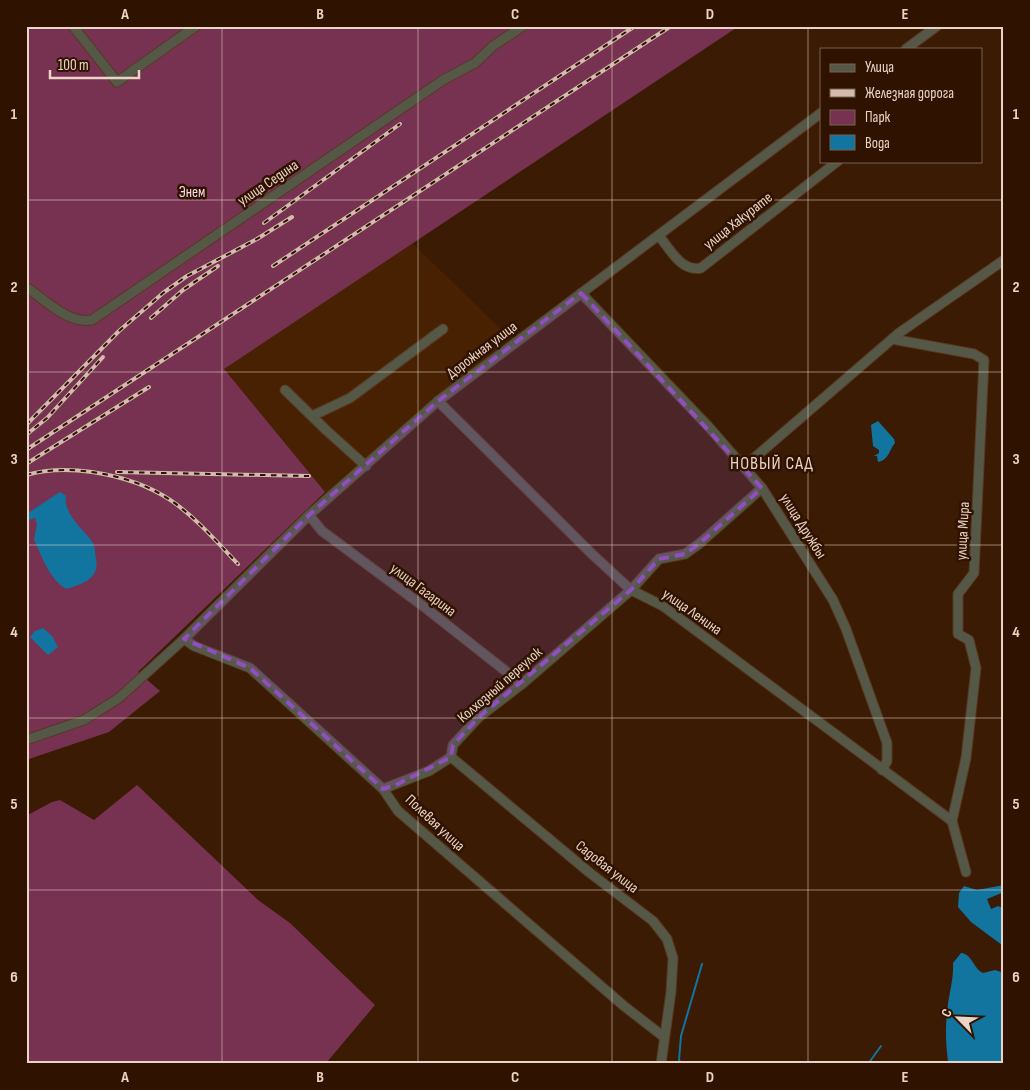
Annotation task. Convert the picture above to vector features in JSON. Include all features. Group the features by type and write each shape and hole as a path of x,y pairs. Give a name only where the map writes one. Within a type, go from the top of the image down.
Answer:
{"street":[{"path":"73,26 117,82 196,26"},
{"name":"улица Седина","path":"26,287 73,318 82,321 92,320 443,80 475,63 493,46 523,26"},
{"path":"907,48 936,26"},
{"name":"Дорожная улица","path":"26,740 84,720 100,712 119,698 184,639 309,515 438,401 820,114"},
{"name":"улица Хакурате","path":"659,236 684,265 692,270 701,268 837,162"},
{"path":"745,466 892,339 1004,260"},
{"name":"улица Дружбы","path":"581,293 745,466 762,488 833,600 846,629 887,743 887,761 882,770"},
{"path":"312,416 350,398 443,329"},
{"name":"улица Мира","path":"892,339 974,354 984,360 974,573 958,594 958,634 969,640 976,668 966,758 952,821 966,872"},
{"path":"285,390 366,466"},
{"name":"улица Ленина","path":"438,401 593,555 631,590 663,606 952,821"},
{"path":"631,590 659,559 685,554 699,544 762,488"},
{"name":"улица Гагарина","path":"309,515 322,531 522,684"},
{"name":"Колхозный переулок","path":"383,789 429,771 451,757 453,745 480,718 631,590"},
{"name":"Полевая улица","path":"184,639 194,646 250,668 383,789 398,811 624,1006 664,1037"},
{"name":"Садовая улица","path":"451,757 590,873 653,921 667,939 673,958 671,992 661,1064"}],"highlighted area":[{"path":"581,293 762,488 699,544 685,554 659,559 631,590 479,717 453,745 451,757 396,785 383,789 250,668 184,639 309,515 438,401"}],"shaded area":[{"path":"397,228 510,338 348,473 185,617 26,420"}],"green space":[{"name":"Энем","path":"26,26 739,26 224,369 325,492 138,672 160,691 109,732 26,760"},
{"path":"137,785 258,900 290,923 375,1005 327,1062 329,1064 26,1064 26,816 52,802 60,800 94,820"}],"water":[{"path":"878,421 894,439 895,443 887,457 878,462 877,456 874,456 879,453 879,450 873,446 871,425"},
{"path":"60,492 66,496 66,503 71,516 93,543 97,566 89,580 67,589 51,574 43,560 34,540 37,524 35,518 29,520 26,518 28,513"},
{"path":"43,628 52,636 58,647 48,655 30,637 35,631"},
{"path":"1004,885 1004,892 987,899 991,909 998,906 1003,908 1002,945 971,922 958,907 959,893 964,886 977,890"},
{"path":"961,953 968,956 983,973 995,970 1004,973 1004,1064 944,1064 948,1061 946,1026 953,963"}],"waterway":[{"path":"682,1064 679,1060 681,1036 702,964"},
{"path":"868,1064 881,1046"}],"railway":[{"path":"273,266 635,26"},
{"path":"26,450 671,26"},
{"path":"264,223 400,124"},
{"path":"26,425 119,331 163,293 187,276 257,239 292,217"},
{"path":"151,318 183,290 218,266"},
{"path":"26,435 47,418 103,357"},
{"path":"26,464 149,387"},
{"path":"26,475 59,470 76,470 117,477 139,484 157,492 190,515 238,564"},
{"path":"117,472 309,476"}],"district":[{"name":"НОВЫЙ САД","path":"772,463"}]}
